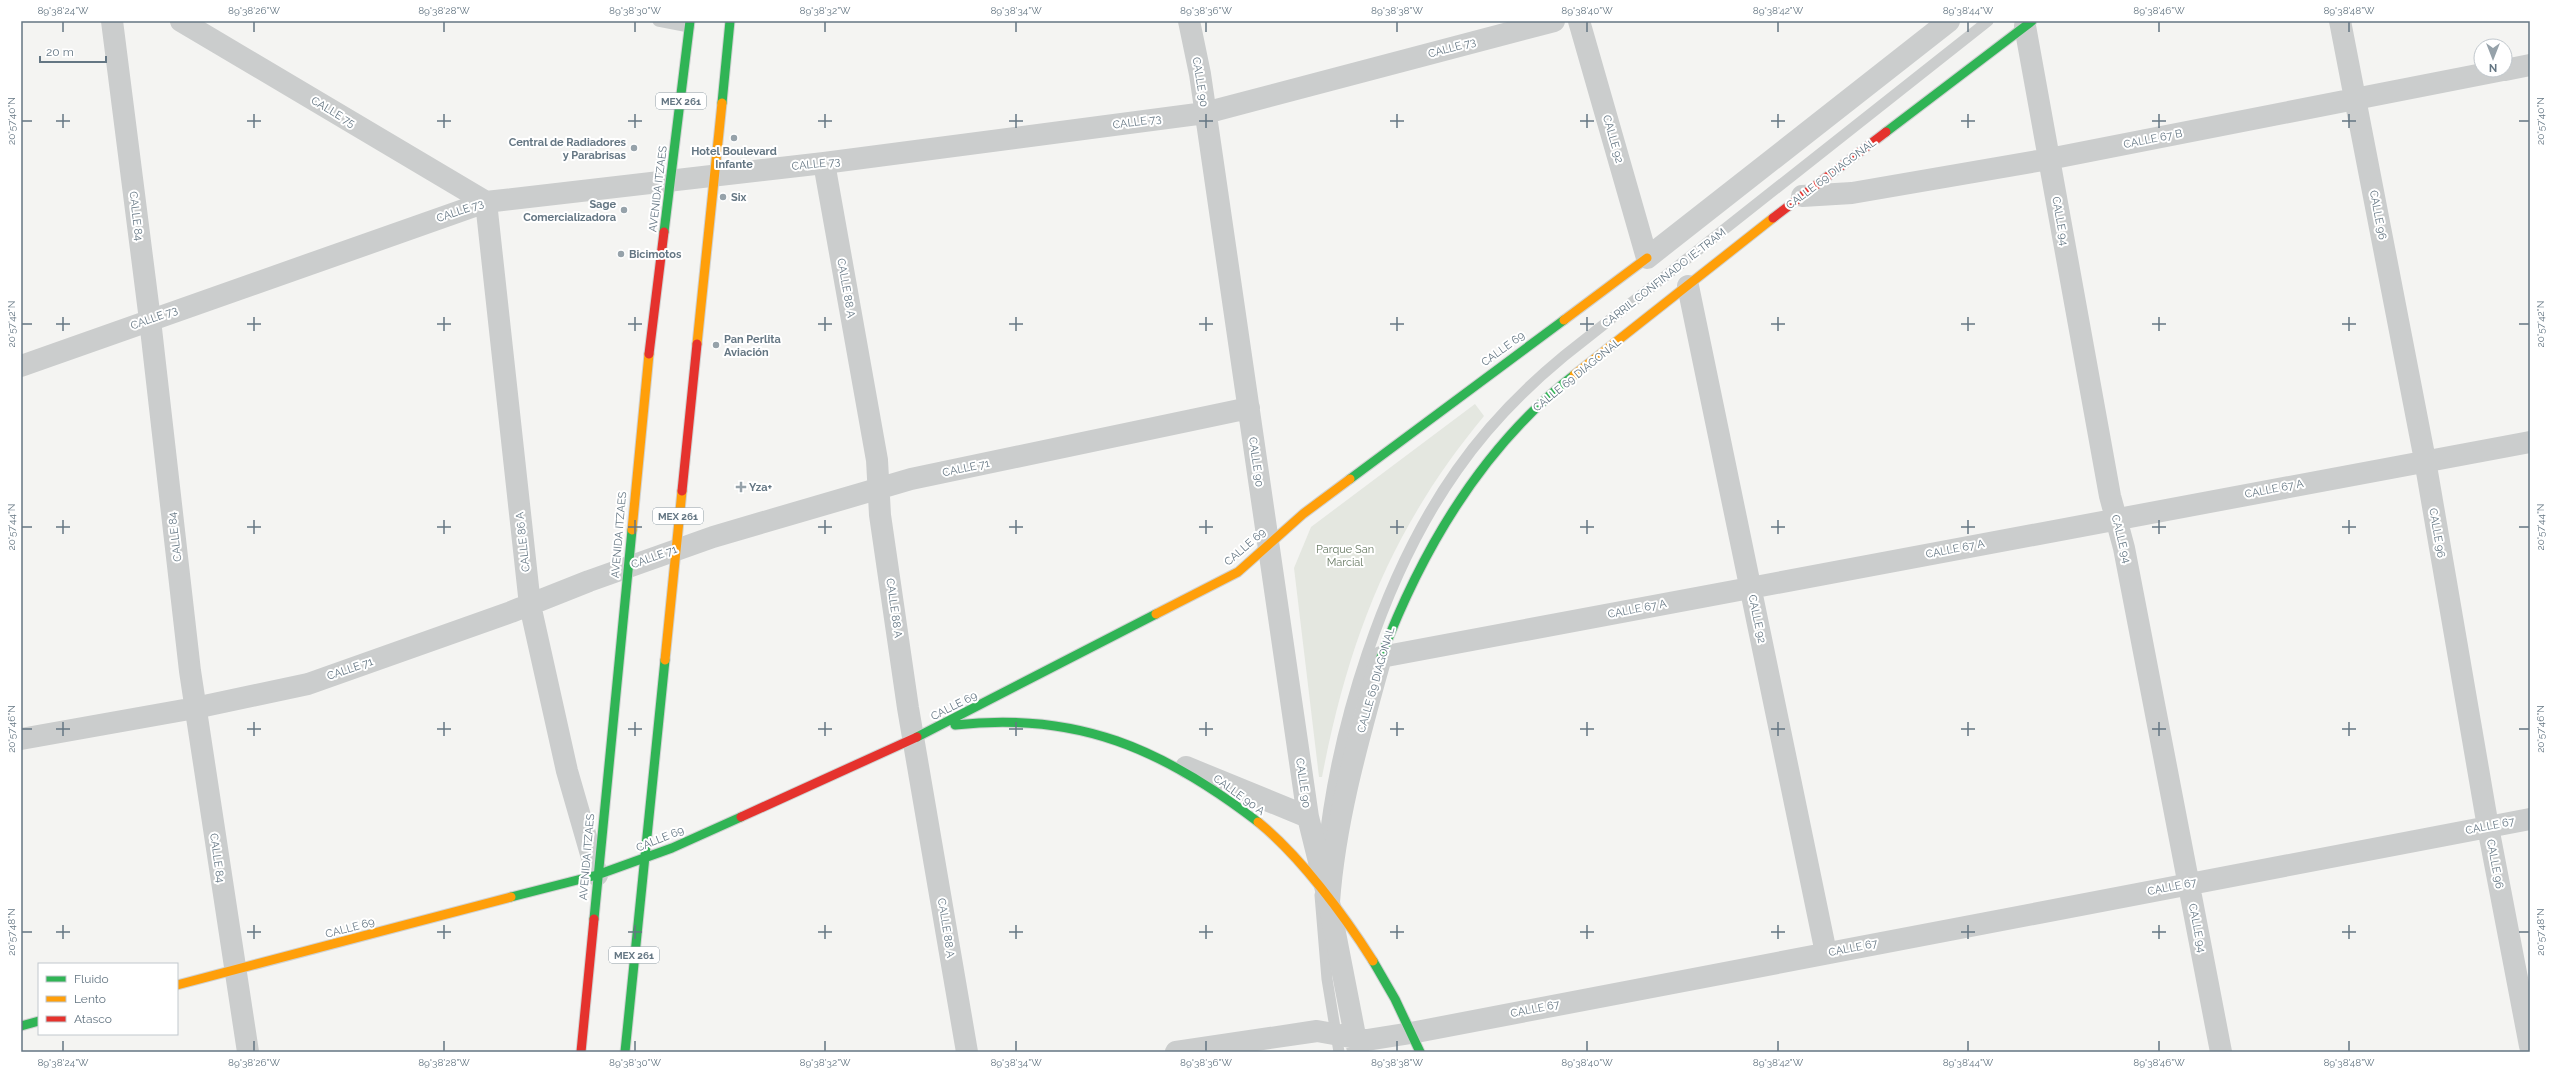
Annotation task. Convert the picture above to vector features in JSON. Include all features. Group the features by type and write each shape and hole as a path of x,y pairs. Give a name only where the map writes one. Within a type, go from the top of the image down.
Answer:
{"main road":[{"name":"MEX 261","path":"624,1052 713,174 730,21"},
{"name":"AVENIDA ITZAES","path":"581,1052 646,381 672,180 689,24"},
{"name":"CALLE 69 DIAGONAL","path":"1381,657 1396,615 1443,526 1496,448 1546,397 1802,196 2028,24"},
{"name":"CALLE 69","path":"178,986 598,875 672,848 938,728 1238,572 1268,543 1303,514 1647,258"},
{"name":"CALLE 90 A","path":"938,728 987,721 1052,723 1110,736 1143,750 1204,784 1266,830 1285,847 1323,889 1368,954 1391,991 1420,1052"},
{"path":"21,1026 38,1021"}],"street":[{"name":"CALLE 84","path":"112,21 150,320 195,708 248,1052"},
{"name":"CALLE 75","path":"181,21 486,202"},
{"name":"CALLE 90","path":"1189,21 1205,113 1308,818 1323,889"},
{"name":"CALLE 73","path":"21,366 486,202 713,174 824,163 1205,113 1554,21"},
{"name":"CALLE 92","path":"1579,21 1647,258"},
{"path":"1647,258 1949,21"},
{"name":"CALLE 96","path":"2340,21 2425,460 2488,827 2530,1046"},
{"name":"CALLE 94","path":"2028,24 2049,159 2110,496 2124,548 2221,1052"},
{"name":"CALLE 67 B","path":"2513,68 2530,65"},
{"name":"CALLE 67 B","path":"1802,196 1852,192 2049,159 2473,76"},
{"name":"CALLE 88 A","path":"824,163 877,460 880,515 914,739 967,1052"},
{"name":"CALLE 86 A","path":"486,202 530,605 567,771 598,875"},
{"name":"CALLE 92","path":"1688,286 1826,953"},
{"name":"CALLE 71","path":"21,739 195,708 308,684 530,605 629,566 675,550 911,479 1249,408"},
{"name":"CALLE 67 A","path":"1381,657 2425,460 2530,442"},
{"name":"CALLE 69 DIAGONAL","path":"1323,889 1335,846 1361,730 1381,657"},
{"path":"1143,750 1308,818"},
{"name":"CALLE 67","path":"1176,1052 1317,1031 1351,1044 2530,819"},
{"path":"1323,889 1351,1044"}],"lane":[{"path":"658,21 689,24"},
{"name":"CARRIL CONFINADO IE-TRAM","path":"1323,889 1326,830 1344,740 1362,669 1385,608 1416,538 1453,475 1475,446 1516,400 1564,356 1988,21"}],"green space":[{"name":"Parque San Marcial","path":"1475,404 1484,416 1452,458 1424,500 1399,542 1379,586 1361,631 1346,677 1333,726 1322,777 1319,777 1294,568 1311,527"}],"traffic: fast":[{"path":"664,232 690,21"},
{"path":"722,103 730,21"},
{"path":"1886,132 2032,21"},
{"path":"1350,479 1564,320"},
{"path":"1381,657 1397,617 1416,578 1436,539 1458,502 1483,467 1511,434 1541,403 1574,375"},
{"path":"594,919 632,530"},
{"path":"917,737 1156,614"},
{"path":"625,1052 665,660"},
{"path":"955,725 999,722 1040,724 1079,730 1117,741 1153,756 1188,774 1223,796 1258,822"},
{"path":"511,897 597,875 672,848 741,817"},
{"path":"1373,961 1395,999 1420,1052"},
{"path":"21,1026 38,1021"}],"traffic: slow":[{"path":"697,344 722,103"},
{"path":"1574,375 1773,218"},
{"path":"1564,320 1647,258"},
{"path":"632,530 649,354"},
{"path":"1156,614 1238,572 1303,514 1350,479"},
{"path":"665,660 682,491"},
{"path":"1258,822 1290,852 1320,887 1349,925 1373,961"},
{"path":"178,985 511,897"}],"traffic: jam":[{"path":"1773,218 1886,132"},
{"path":"649,354 664,232"},
{"path":"682,491 697,344"},
{"path":"741,817 917,737"},
{"path":"581,1052 594,919"}],"place":[{"name":"Hotel Boulevard Infante","path":"734,138"},
{"name":"Central de Radiadores y Parabrisas","path":"634,148"},
{"name":"Six","path":"723,197"},
{"name":"Sage Comercializadora","path":"624,210"},
{"name":"Bicimotos","path":"621,254"},
{"name":"Pan Perlita Aviación","path":"716,345"},
{"name":"Yza+","path":"741,487"}]}
